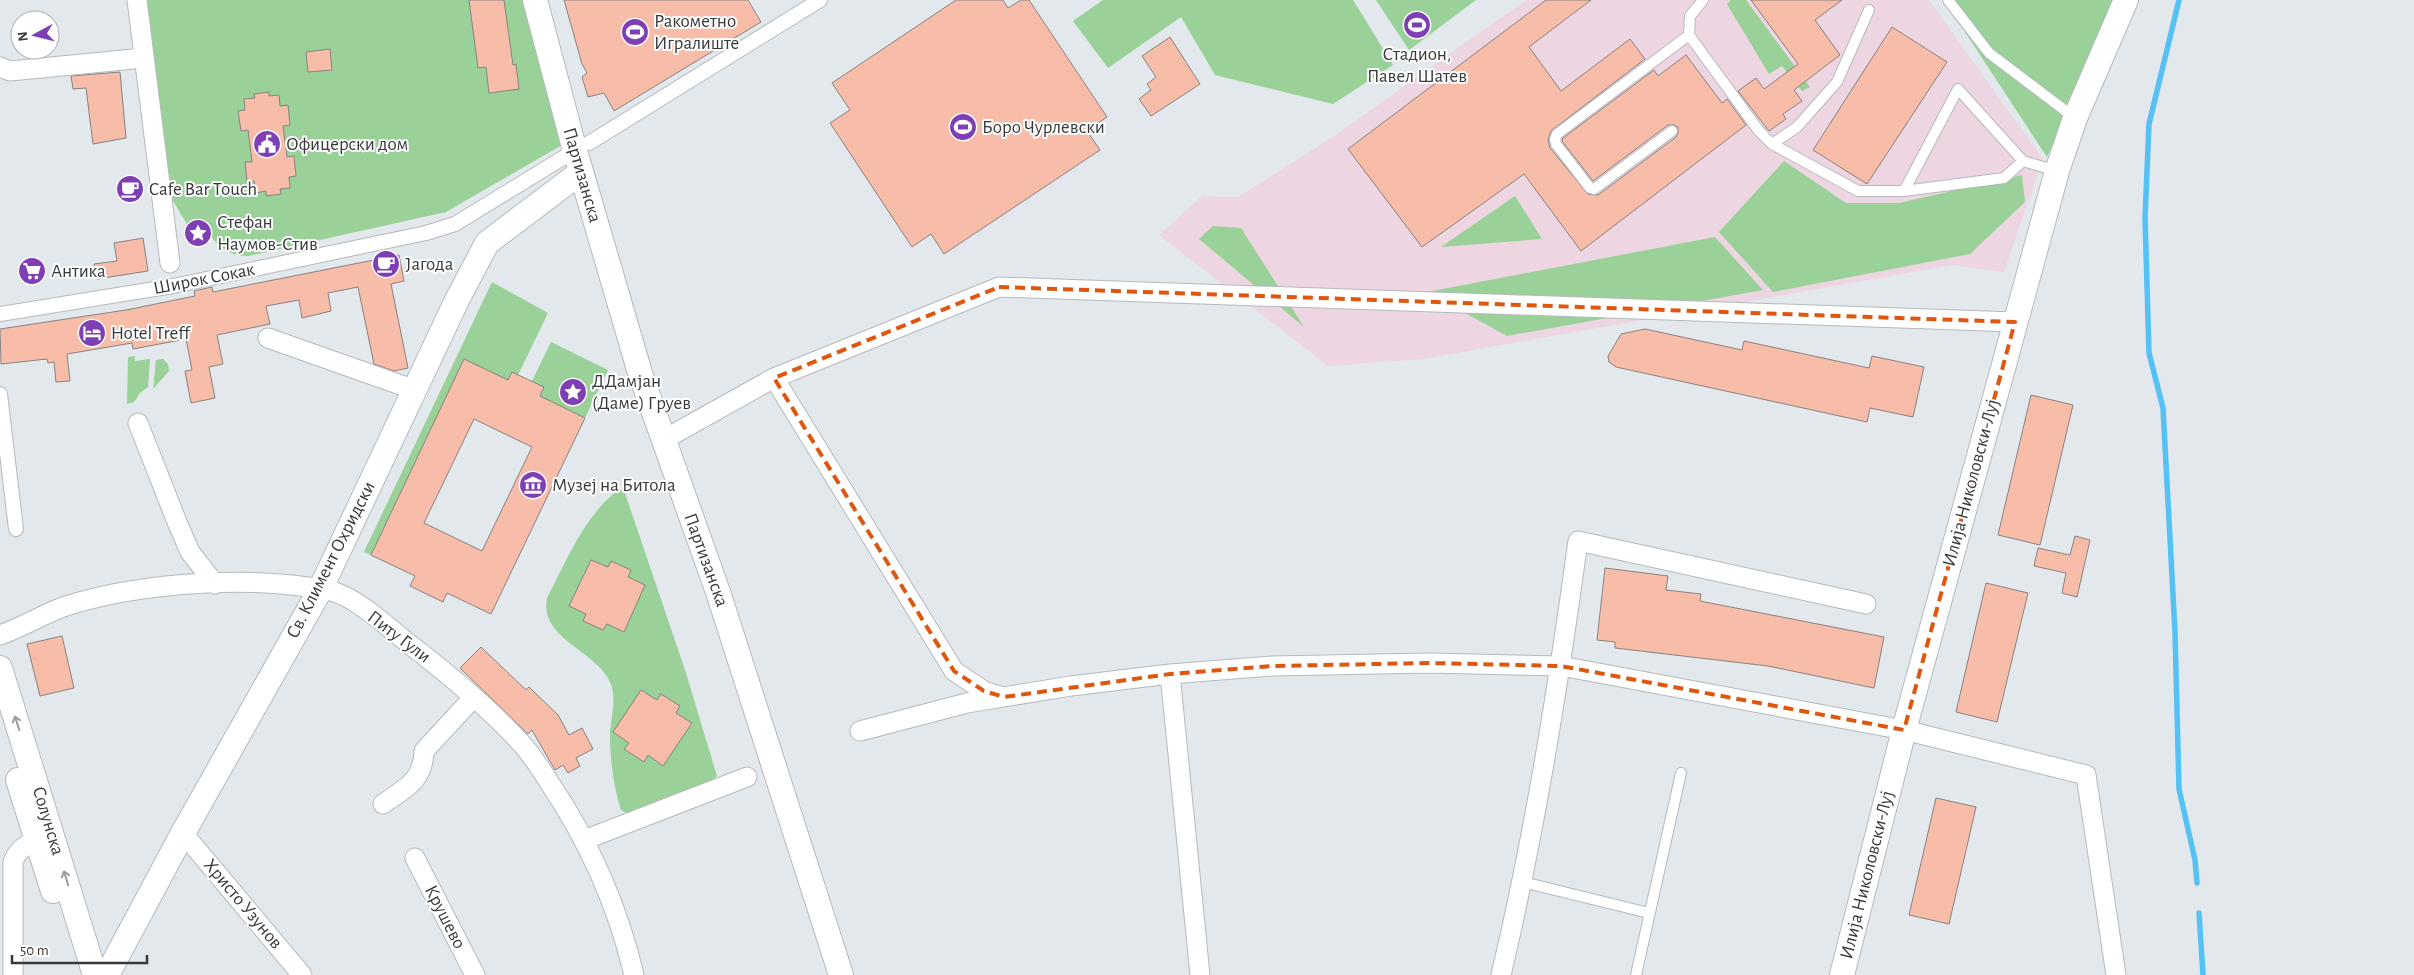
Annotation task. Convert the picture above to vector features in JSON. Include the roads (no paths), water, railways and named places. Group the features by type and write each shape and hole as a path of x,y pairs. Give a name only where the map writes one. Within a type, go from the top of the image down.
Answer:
{"street":[{"path":"138,0 173,286"},
{"name":"Партизанска","path":"535,0 573,164 663,440 718,592 841,975"},
{"path":"590,143 820,0"},
{"name":"Илија Николовски-Луј","path":"1842,975 1904,730 2057,171 2075,118 2126,0"},
{"path":"0,67 10,71 144,58"},
{"name":"Широк Сокак","path":"0,314 173,286 426,234 455,224 573,164"},
{"name":"Св. Климент Охридски","path":"107,975 183,833 320,590 487,243 573,164"},
{"path":"663,440 774,378 999,287 2015,322"},
{"path":"268,338 415,390"},
{"path":"774,378 954,671 984,691 1004,697"},
{"path":"0,394 16,529"},
{"path":"138,423 190,552 215,584"},
{"path":"1500,975 1523,882 1561,666 1578,541 1866,604"},
{"name":"Питу Гули","path":"0,635 58,609 113,594 244,583 320,590 339,594 373,616 441,669 521,743 572,817 584,840 622,930 634,975"},
{"path":"860,731 967,703 1071,686 1170,674 1273,666 1420,663 1561,666 1904,730 2086,775 2116,975"},
{"name":"Солунска","path":"0,668 45,838 95,975"},
{"path":"1170,674 1200,975"},
{"path":"383,804 417,780 424,762 424,751 474,698"},
{"path":"0,721 45,838 80,975"},
{"path":"584,840 747,777"},
{"name":"Христо Узунов","path":"183,833 302,975"},
{"path":"13,975 12,867 18,852 45,838"},
{"name":"Крушево","path":"415,858 475,975"}],"lane":[{"path":"1703,0 1690,16 1688,35 1759,131 1772,144 1858,192 1904,191 2004,178 2023,161"},
{"path":"1948,0 1988,53 2075,118"},
{"path":"1772,144 1797,127 1836,82 1869,10"},
{"path":"1672,131 1594,188 1590,188 1555,139 1557,134 1688,35"},
{"path":"1904,191 1958,90 2023,161 2057,171"},
{"path":"1636,975 1681,773"},
{"path":"1523,882 1649,913"}],"waterway":[{"path":"2179,0 2149,124 2145,218 2149,353 2163,408 2175,632 2179,789 2195,860 2197,883"},
{"path":"2199,913 2203,975"}],"place":[{"name":"Стадион, Павел Шатев","path":"1417,25"},
{"name":"Ракометно Игралиште","path":"635,32"},
{"name":"Боро Чурлевски","path":"963,127"},
{"name":"Офицерски дом","path":"267,144"},
{"name":"Cafe Bar Touch","path":"130,189"},
{"name":"Стефан Наумов-Стив","path":"198,233"},
{"name":"Јагода","path":"386,264"},
{"name":"Антика","path":"32,271"},
{"name":"Hotel Treff","path":"92,333"},
{"name":"ДДамјан (Даме) Груев","path":"573,392"},
{"name":"Музеј на Битола","path":"533,485"}]}
